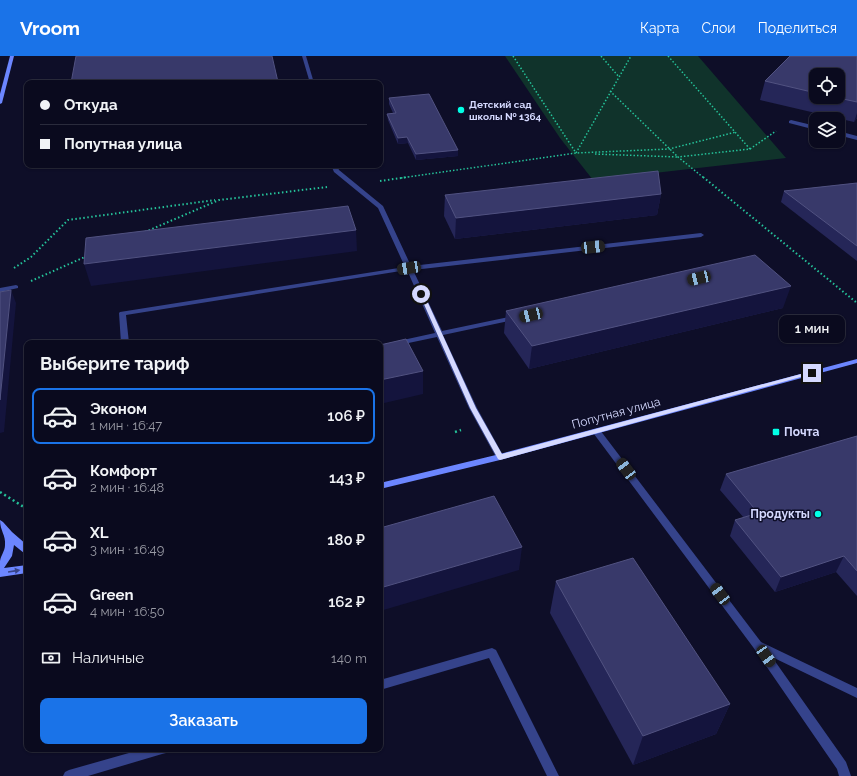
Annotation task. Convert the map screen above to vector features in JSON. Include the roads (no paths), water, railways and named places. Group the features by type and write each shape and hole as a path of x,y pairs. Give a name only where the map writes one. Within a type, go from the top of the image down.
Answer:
{"street":[{"path":"0,103 12,56"},
{"name":"Попутная улица","path":"383,485 597,432 857,361"},
{"path":"0,524 5,527 9,535 10,544 8,554 0,567"},
{"path":"9,535 24,548"},
{"path":"0,573 24,569"}],"lane":[{"path":"304,56 311,80"},
{"path":"791,122 809,126"},
{"path":"845,135 857,138"},
{"path":"335,168 336,171 381,207 473,408 500,457"},
{"path":"125,340 122,313 409,268 701,235"},
{"path":"0,290 16,287"},
{"path":"383,346 524,316"},
{"path":"597,432 757,644 842,766 845,776"},
{"path":"757,644 857,693"},
{"path":"383,685 492,653 553,776"},
{"path":"70,776 152,752"}],"place":[{"name":"Детский сад школы № 1364","path":"461,110"},
{"name":"Почта","path":"776,432"},
{"name":"Продукты","path":"818,514"}]}
